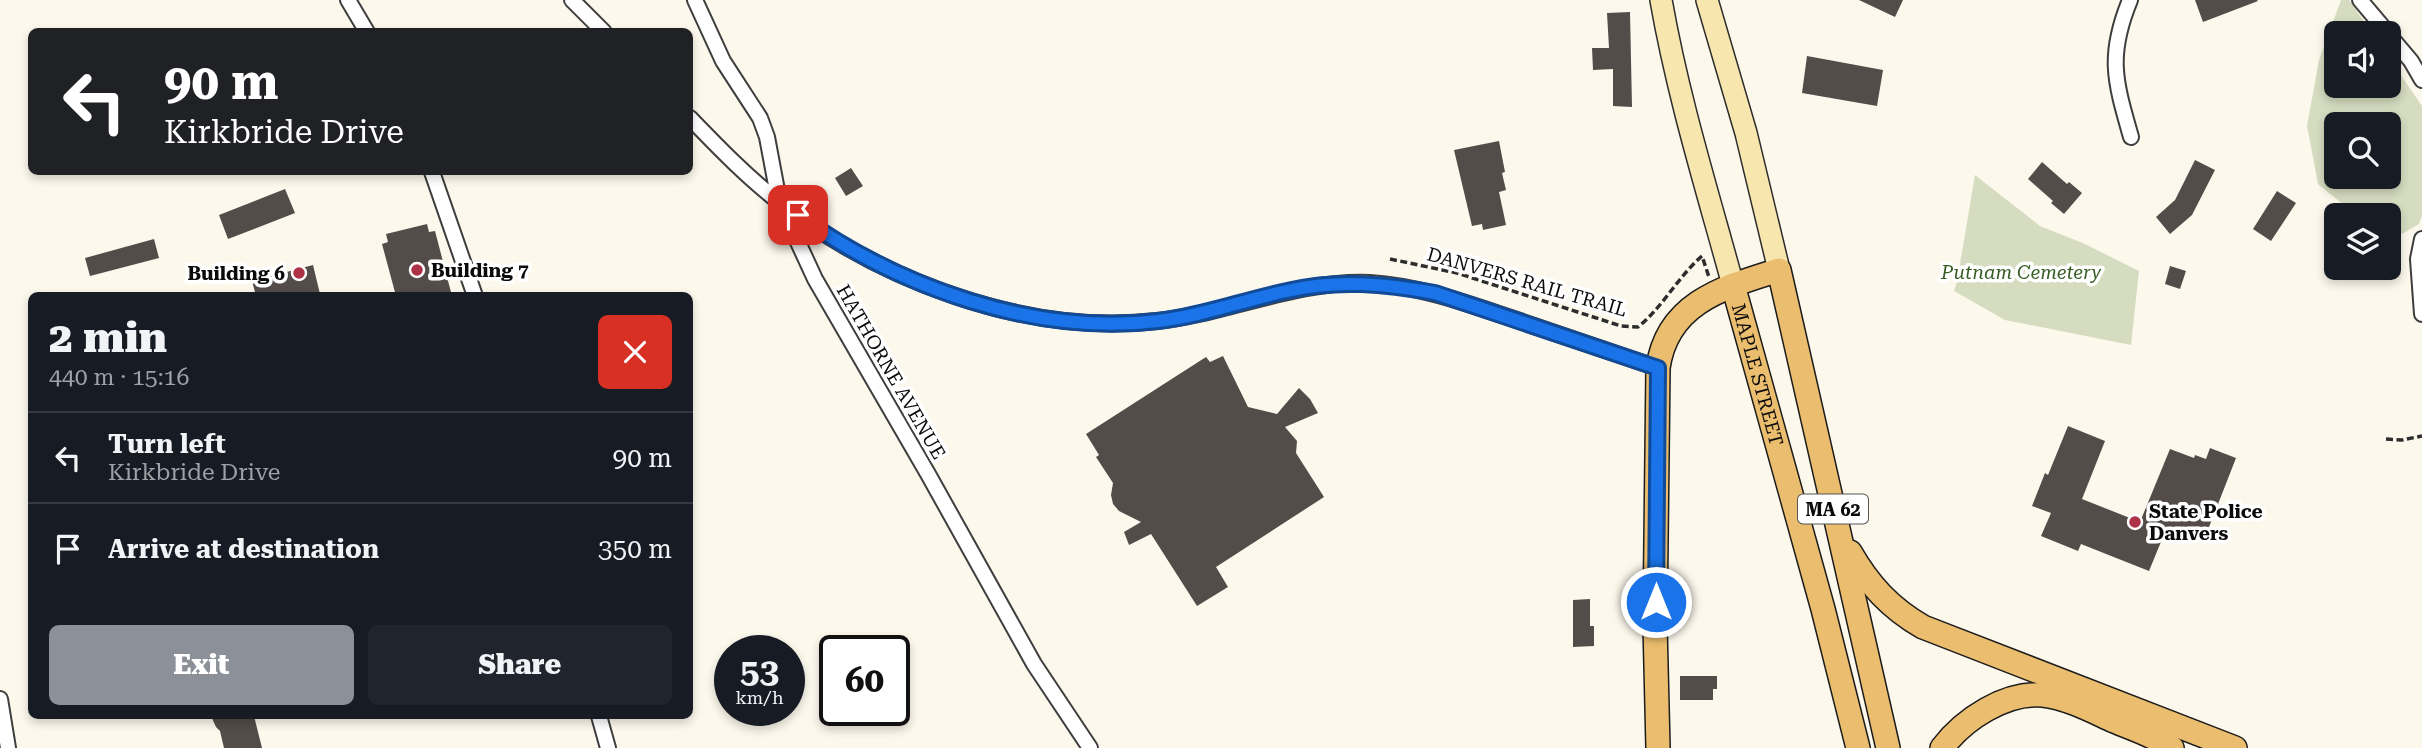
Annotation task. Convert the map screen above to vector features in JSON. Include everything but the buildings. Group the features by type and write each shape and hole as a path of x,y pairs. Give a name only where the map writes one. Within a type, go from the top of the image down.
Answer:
{"main road":[{"name":"MAPLE STREET","path":"1661,0 1723,289 1823,609 1858,748"},
{"name":"MA 62","path":"1707,0 1746,133 1888,748"},
{"path":"1658,748 1658,368 1664,345 1673,327 1696,304 1723,289 1779,270"},
{"path":"1837,526 1853,559 1873,587 1895,609 1923,627 2235,748"},
{"path":"1942,748 1963,725 1986,709 2018,698 2042,695 2071,702 2172,748"}],"street":[{"path":"348,0 365,28"},
{"path":"572,0 600,28"},
{"name":"HATHORNE AVENUE","path":"695,0 723,61 760,118 767,137 779,201 815,279 1034,664 1090,748"},
{"path":"2130,0 2116,38 2115,57 2117,88 2131,137"},
{"path":"2360,0 2377,21"},
{"path":"2401,49 2422,80"},
{"path":"693,121 735,164 779,201 840,244 926,285 1038,319 1099,323 1156,321 1289,290 1369,283 1435,293 1658,368"},
{"path":"433,175 474,292"},
{"path":"2422,239 2418,259 2422,314"},
{"path":"0,699 8,748"},
{"path":"600,719 608,748"}],"path":[{"name":"DANVERS RAIL TRAIL","path":"1390,259 1457,274 1621,326 1638,327 1651,317 1685,271 1702,256 1723,289"},
{"path":"2386,439 2402,440 2422,436"}],"green space":[{"path":"2341,0 2349,0 2364,21 2333,21"},
{"path":"2324,46 2324,98 2401,98 2401,75 2422,106 2422,215 2419,224 2401,234 2401,203 2341,203 2324,189 2401,189 2401,112 2324,112 2324,189 2318,184 2307,126"},
{"name":"Putnam Cemetery","path":"1975,175 2040,226 2085,244 2139,271 2131,345 2005,320 1954,291"}],"place":[{"name":"Building 7","path":"417,270"},
{"name":"Building 6","path":"299,273"},
{"name":"State Police Danvers","path":"2135,522"}],"route":[{"path":"798,215 852,251 926,285 1038,319 1099,323 1156,321 1289,290 1369,283 1435,293 1658,368 1656,602"}]}
